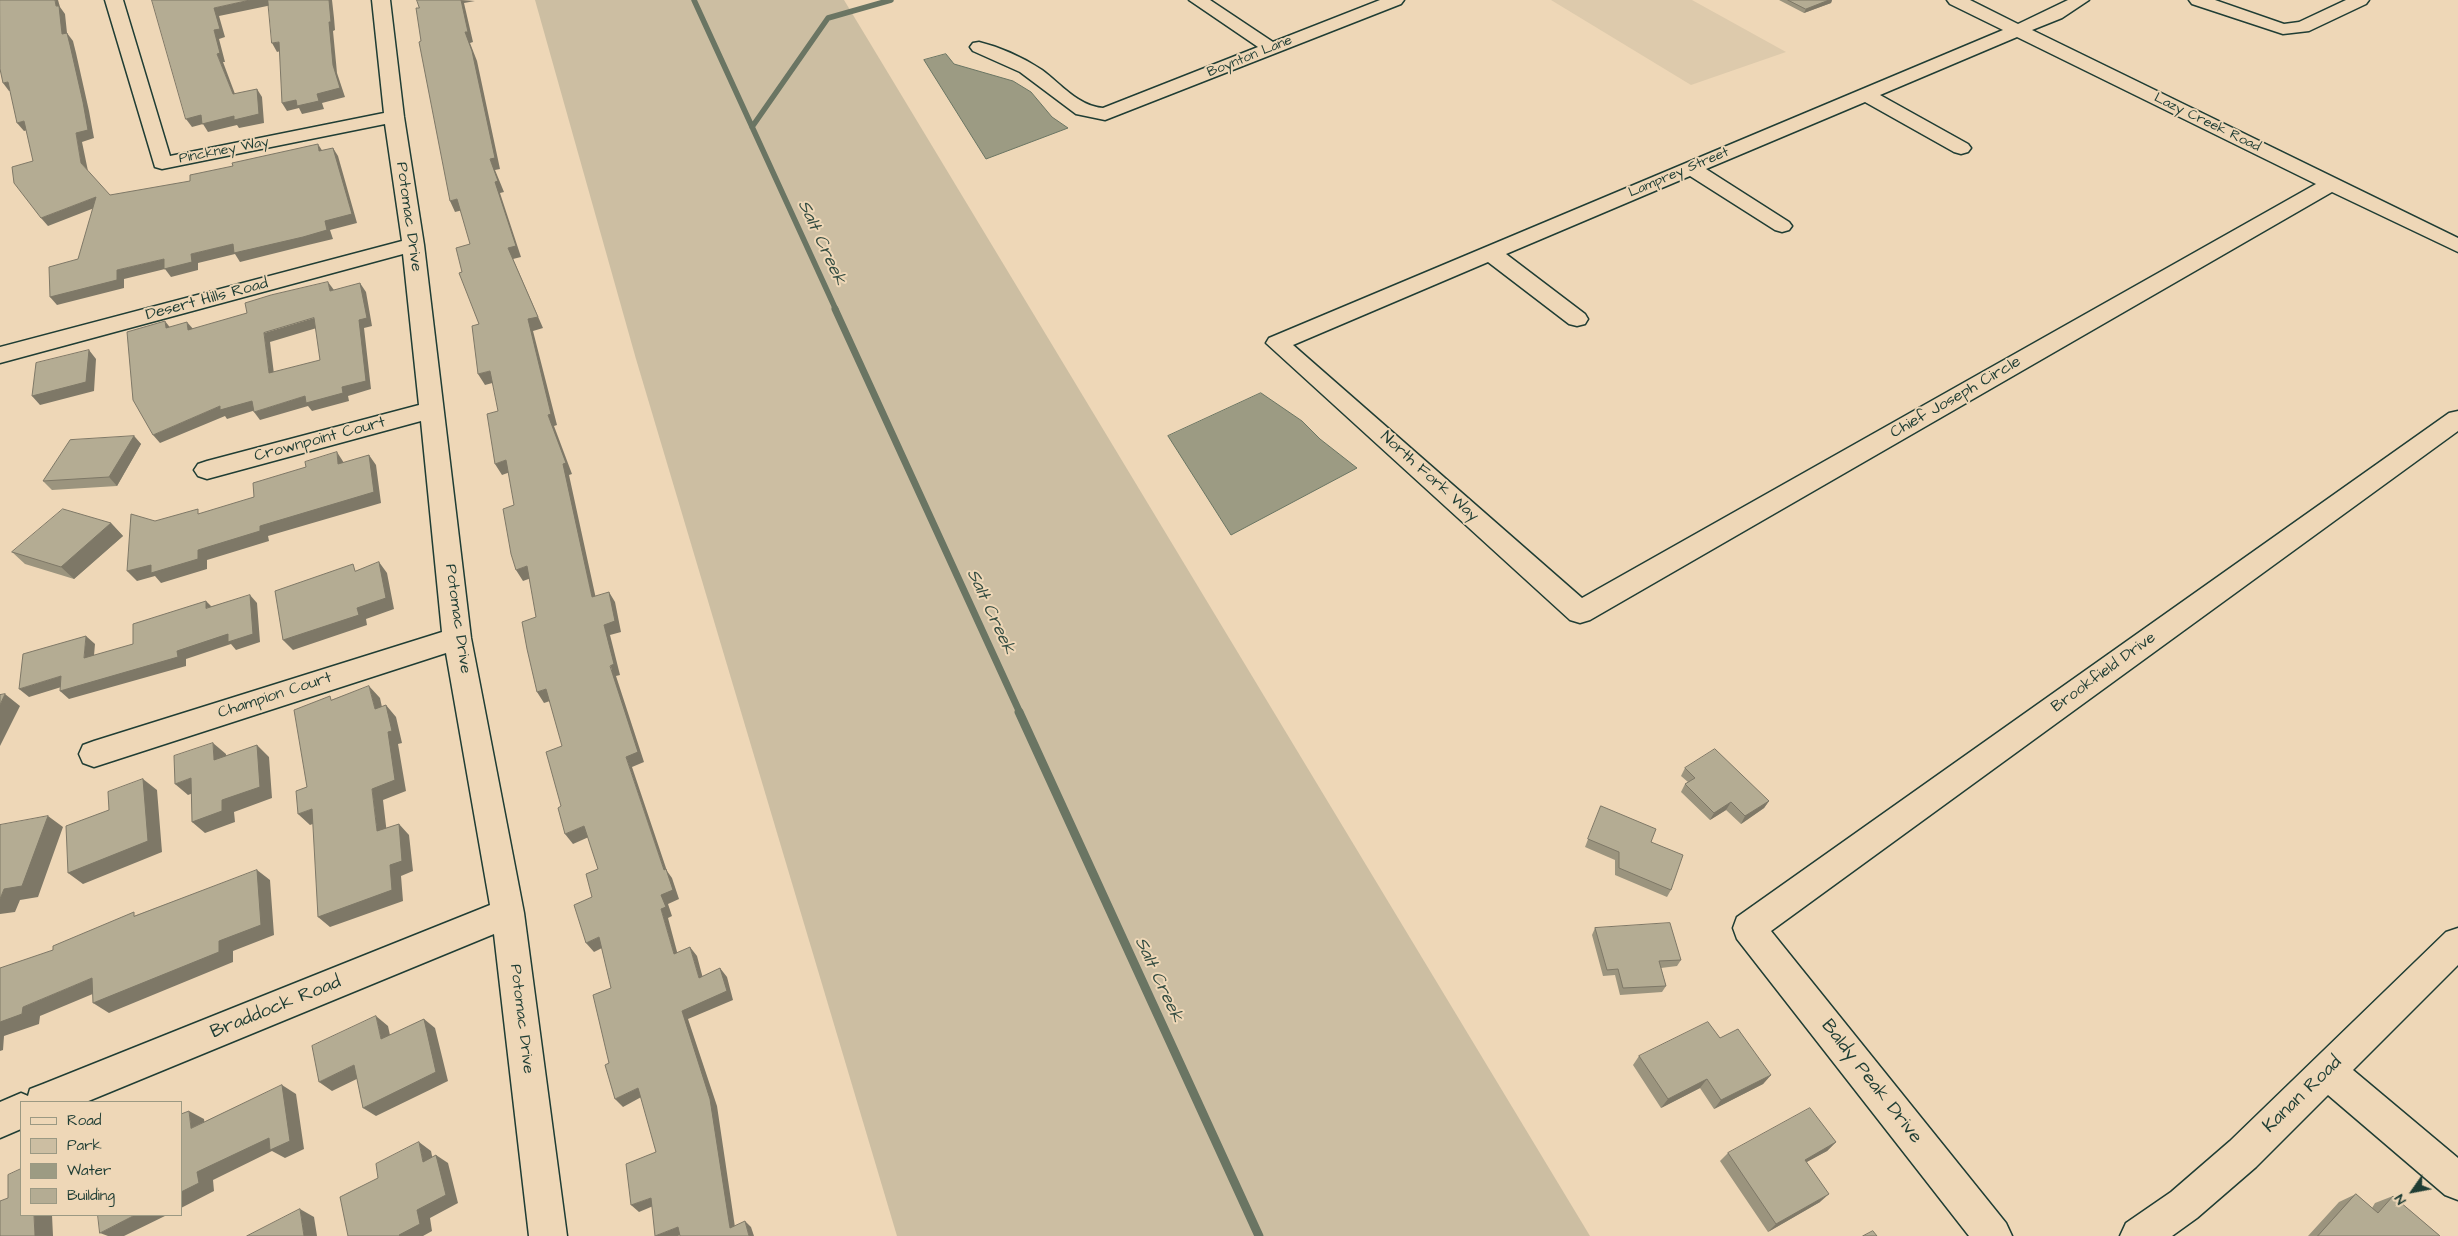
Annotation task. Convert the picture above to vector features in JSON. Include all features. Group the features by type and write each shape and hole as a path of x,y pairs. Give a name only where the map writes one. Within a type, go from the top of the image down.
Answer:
{"street":[{"name":"Pinckney Way","path":"114,0 162,163 394,117"},
{"name":"Potomac Drive","path":"381,0 394,117 413,245 457,638 508,913 548,1236"},
{"path":"1198,0 1271,48"},
{"name":"Boynton Lane","path":"979,47 1026,68 1081,110 1092,115 1105,114 1395,0"},
{"name":"Lazy Creek Road","path":"1956,0 2458,246"},
{"name":"Lamprey Street","path":"1277,342 2056,14 2080,0"},
{"path":"2198,0 2283,29 2295,29 2303,28 2360,0"},
{"path":"1865,94 1961,148"},
{"path":"1691,168 1782,226"},
{"name":"Chief Joseph Circle","path":"1580,612 2332,184"},
{"name":"Desert Hills Road","path":"0,355 413,245"},
{"path":"1490,253 1576,319"},
{"name":"North Fork Way","path":"1277,342 1580,612"},
{"name":"Crownpoint Court","path":"207,470 432,410"},
{"name":"Brookfield Drive","path":"1749,928 2458,419"},
{"name":"Champion Court","path":"94,754 457,638"},
{"name":"Braddock Road","path":"45,1101 508,913"},
{"name":"Baldy Peak Drive","path":"1749,928 1993,1236"},
{"name":"Kanan Road","path":"2139,1236 2184,1205 2243,1154 2458,943"},
{"path":"2327,1071 2458,1182"},
{"path":"0,1120 20,1111"}],"shaded area":[{"path":"1551,0 1692,0 1786,52 1691,85"}],"green space":[{"path":"535,0 844,0 1590,1236 897,1236 636,359"}],"water":[{"path":"946,54 954,64 1013,81 1031,92 1052,117 1068,128 986,159 924,60"},
{"path":"1261,393 1302,421 1320,439 1357,468 1231,535 1168,436"}],"building":[{"path":"0,0 55,0 56,6 59,6 62,34 67,33 88,130 76,133 81,163 110,195 190,181 190,175 233,166 232,163 318,144 319,151 333,148 352,214 325,221 327,230 303,237 234,253 233,244 191,254 192,262 164,269 164,259 117,270 117,280 50,297 49,267 78,259 96,197 41,218 14,183 12,167 33,161 24,121 17,123 8,82 3,83 0,69"},
{"path":"152,0 250,0 214,8 220,29 214,30 220,53 217,54 233,94 257,89 259,114 234,120 234,116 202,124 201,115 186,119"},
{"path":"268,0 329,0 333,65 340,88 317,94 319,101 297,106 296,100 282,103 279,42 272,43"},
{"path":"417,0 461,0 468,32 465,32 472,51 495,158 490,159 498,181 495,182 516,246 508,248 538,317 528,319 551,414 548,415 566,463 563,464 592,597 609,592 615,621 604,625 614,664 610,666 638,752 626,757 664,870 666,869 673,890 661,895 666,907 661,909 674,954 690,947 699,978 720,968 727,991 682,1011 710,1099 730,1228 745,1221 749,1236 680,1236 678,1227 655,1236 651,1198 631,1205 626,1164 656,1152 638,1088 615,1099 605,1065 609,1063 593,995 611,988 599,937 586,943 574,905 592,897 586,874 598,869 584,826 565,834 558,808 561,806 546,752 562,746 546,689 537,692 527,649 522,622 536,617 527,566 516,570 511,554 503,509 514,505 506,460 495,464 487,414 498,411 490,371 478,374 472,326 479,324 459,273 462,272 456,248 470,244 457,199 450,201 419,42 421,41 416,8 419,8"},
{"path":"1788,0 1829,0 1806,9"},
{"path":"328,282 330,291 360,283 367,318 359,320 366,381 342,387 343,393 306,403 305,396 254,412 252,401 220,410 220,406 153,435 133,400 127,332 165,321 166,328 187,322 188,330 247,313 245,303","holes":["314,318 320,360 269,373 264,333"]},
{"path":"89,350 86,382 32,396 36,363"},
{"path":"134,436 109,477 43,481 70,440"},
{"path":"337,452 338,464 369,455 374,492 260,526 260,531 198,550 198,559 151,573 151,565 127,571 131,514 155,521 198,509 198,514 254,497 253,483 306,467 305,462"},
{"path":"63,509 111,523 61,567 12,552"},
{"path":"379,562 386,598 357,608 359,615 283,640 275,591 353,564 355,571"},
{"path":"250,595 253,634 228,642 228,634 177,651 178,657 60,691 61,676 19,689 23,654 86,636 84,658 133,644 133,624 206,601 206,608"},
{"path":"369,686 375,709 386,705 392,731 388,732 395,780 372,789 377,831 399,824 402,861 390,865 392,890 318,917 312,809 298,814 296,791 307,787 294,710 330,696 331,700"},
{"path":"5,694 0,705 0,695"},
{"path":"213,743 214,760 257,745 260,787 222,800 222,811 192,822 191,778 175,784 174,756"},
{"path":"1715,749 1769,801 1745,816 1731,802 1714,813 1685,784 1695,778 1685,768"},
{"path":"143,779 148,841 68,873 66,826 109,810 108,792"},
{"path":"1601,806 1656,829 1651,842 1683,855 1671,890 1619,868 1619,852 1588,839"},
{"path":"48,816 22,886 4,889 0,899 0,825"},
{"path":"257,870 261,925 219,941 219,952 93,1003 92,978 23,1007 22,1014 0,1022 0,968 53,950 53,946 134,912 134,916"},
{"path":"1670,923 1681,960 1659,961 1666,986 1623,988 1618,969 1607,970 1595,928"},
{"path":"376,1016 381,1039 424,1019 436,1072 363,1108 354,1065 319,1082 312,1046"},
{"path":"1708,1022 1720,1038 1738,1029 1771,1075 1721,1100 1707,1079 1668,1099 1639,1056"},
{"path":"282,1085 290,1141 270,1150 269,1138 197,1172 199,1183 182,1192 182,1114 189,1111 191,1128"},
{"path":"1810,1108 1836,1142 1805,1160 1829,1194 1776,1224 1728,1153"},
{"path":"419,1142 423,1162 436,1155 446,1195 417,1210 420,1224 400,1236 348,1236 340,1197 378,1178 376,1164"},
{"path":"20,1169 20,1216 34,1216 35,1236 0,1236 0,1201 8,1198 8,1175"},
{"path":"2356,1194 2378,1213 2393,1196 2440,1236 2318,1236"},
{"path":"300,1209 304,1236 247,1236"},
{"path":"98,1216 133,1216 100,1233"},
{"path":"1873,1231 1877,1236 1863,1236"}],"waterway":[{"name":"Salt Creek","path":"694,0 752,127"},
{"path":"752,127 828,18 891,0"},
{"name":"Salt Creek","path":"752,127 836,310"},
{"name":"Salt Creek","path":"835,309 1020,713"},
{"name":"Salt Creek","path":"1019,712 1259,1236"}]}
